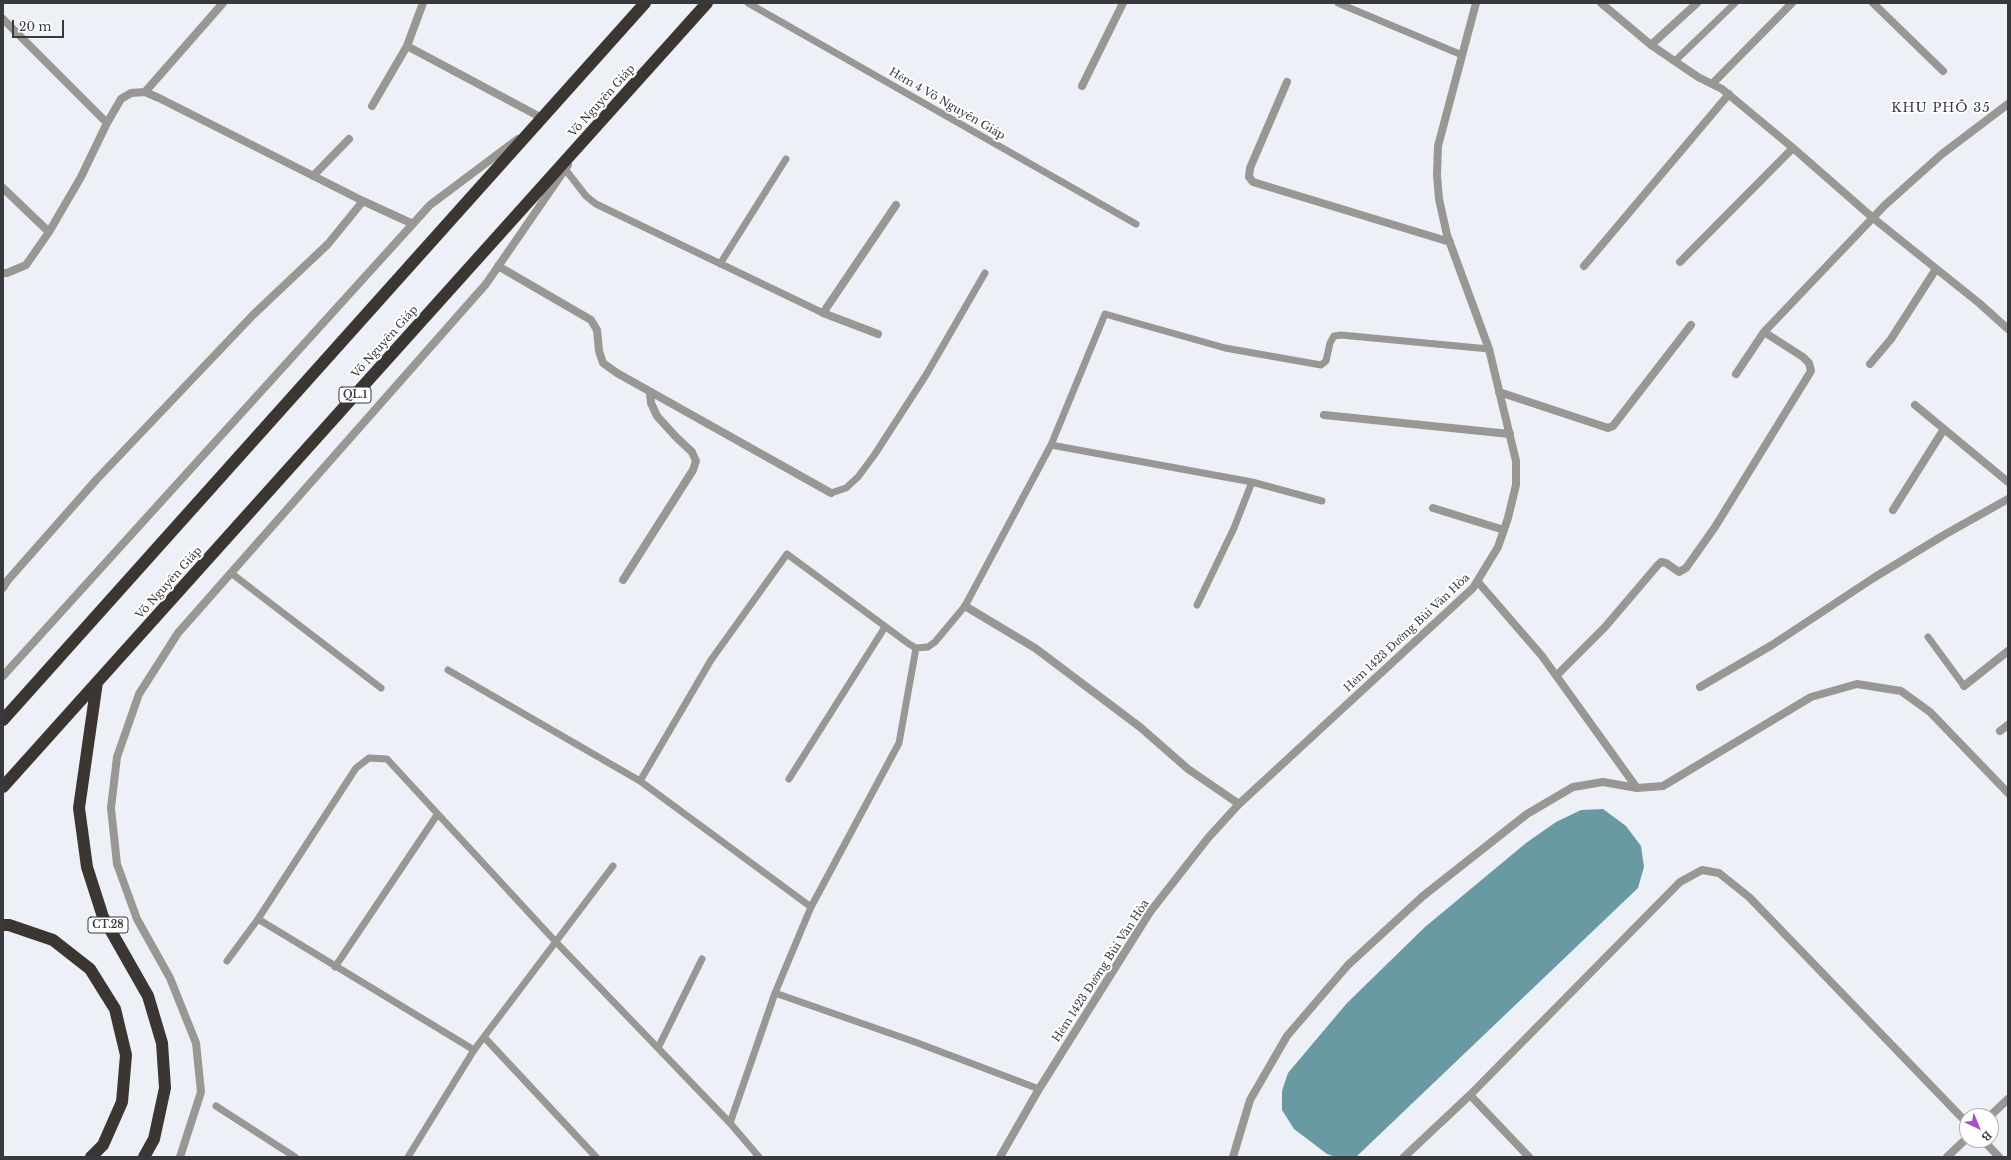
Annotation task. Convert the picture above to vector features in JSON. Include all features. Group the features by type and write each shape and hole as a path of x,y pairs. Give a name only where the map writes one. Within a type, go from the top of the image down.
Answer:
{"highway":[{"path":"3,720 645,3"},
{"name":"Võ Nguyên Giáp","path":"3,787 707,3"},
{"name":"CT.28","path":"97,682 79,808 87,867 103,917 148,996 162,1043 166,1088 154,1139 144,1157"},
{"path":"3,924 53,940 90,969 115,1009 126,1055 122,1102 103,1145 91,1157"}],"street":[{"path":"145,92 223,3"},
{"path":"372,106 407,46 423,3"},
{"path":"1082,86 1122,3"},
{"name":"Hẻm 1423 Đường Bùi Văn Hòa","path":"1000,1157 1039,1089 1150,912 1208,838 1239,804 1462,599 1478,582 1498,547 1516,485 1516,461 1489,349 1450,242 1439,199 1437,174 1438,146 1476,3"},
{"path":"1601,3 1651,45 1698,76 1713,83 1729,94 1873,218 2008,329"},
{"path":"1651,45 1697,3"},
{"path":"1713,83 1792,3"},
{"path":"1873,3 1943,71"},
{"path":"3,19 107,123"},
{"path":"3,676 430,205 538,123 407,46"},
{"path":"1287,82 1250,168 1249,176 1253,182 1450,242"},
{"path":"3,273 7,273 26,265 49,232 81,177 107,123 121,99 131,92 145,92 363,201 413,224"},
{"path":"1584,266 1729,94"},
{"path":"1736,374 1764,332 1873,218 1942,154 2008,104"},
{"path":"180,1157 201,1092 196,1043 170,978 137,919 117,864 111,808 117,757 139,694 178,633 486,284 590,133"},
{"path":"313,176 349,139"},
{"path":"1680,262 1793,148"},
{"path":"3,188 49,232"},
{"path":"3,588 6,578 127,447 253,315 328,244 363,201"},
{"path":"878,334 823,313 896,205"},
{"path":"498,266 591,320 597,330 599,351 603,363 650,393 831,493"},
{"path":"1870,364 1891,339 1936,269"},
{"path":"1499,392 1608,428 1613,426 1691,325"},
{"path":"1557,675 1605,627 1661,562 1666,563 1679,572 1686,568 1715,527 1811,371 1809,363 1803,357 1764,332"},
{"path":"623,580 693,470 696,461 692,452 657,416 651,403 650,393"},
{"path":"1915,405 2008,482"},
{"path":"1324,415 1510,434"},
{"path":"1894,510 1944,429"},
{"path":"1700,687 1772,645 1875,577 1944,534 2008,499"},
{"path":"1433,508 1504,530"},
{"path":"1478,582 1557,675 1637,788"},
{"path":"965,606 1035,648 1140,726 1188,769 1239,804"},
{"path":"1964,686 2008,651"},
{"path":"1233,1157 1250,1100 1287,1036 1348,965 1423,896 1527,814 1573,787 1603,782 1637,788 1663,786 1812,697 1857,684 1901,691 1930,712 2008,793"},
{"path":"2000,731 2008,725"},
{"path":"1404,1157 1470,1095 1680,882 1702,870 1719,873 1749,897 1959,1115"},
{"path":"1470,1095 1529,1157"},
{"path":"1998,1108 2008,1099"},
{"path":"1947,1157 1959,1146"},
{"path":"1991,1148 1999,1157"}],"lane":[{"name":"Hẻm 4 Võ Nguyên Giáp","path":"748,3 1136,224"},
{"path":"1338,3 1462,55"},
{"path":"1676,61 1735,3"},
{"path":"720,264 786,159"},
{"path":"565,169 586,196 596,204 823,313"},
{"path":"831,493 846,488 858,477 876,454 926,375 985,273"},
{"path":"640,781 712,660 787,554 885,627 916,648 928,647 936,642 965,606 1051,446 1105,314 1225,348 1321,365 1326,361 1330,344 1334,336 1341,335 1489,349"},
{"path":"1051,446 1252,482 1322,501"},
{"path":"1197,605 1234,528 1252,482"},
{"path":"231,573 381,688"},
{"path":"789,779 885,627"},
{"path":"1928,637 1964,686"},
{"path":"730,1123 775,993 811,907 899,743 916,648"},
{"path":"448,670 640,781 811,907"},
{"path":"226,961 258,919 356,768 369,758 387,759 437,815 730,1123 759,1157"},
{"path":"335,967 437,815"},
{"path":"408,1157 474,1050 555,940 613,866"},
{"path":"258,919 474,1050"},
{"path":"658,1048 702,959"},
{"path":"775,993 915,1042 1039,1089"},
{"path":"484,1037 596,1157"},
{"path":"216,1106 295,1157"}],"water":[{"path":"1603,809 1626,826 1641,846 1644,867 1638,888 1356,1157 1336,1157 1327,1154 1294,1129 1282,1110 1282,1091 1288,1073 1347,1003 1425,927 1526,843 1556,822 1581,810"}],"district":[{"name":"KHU PHỐ 35","path":"1941,108"}]}
